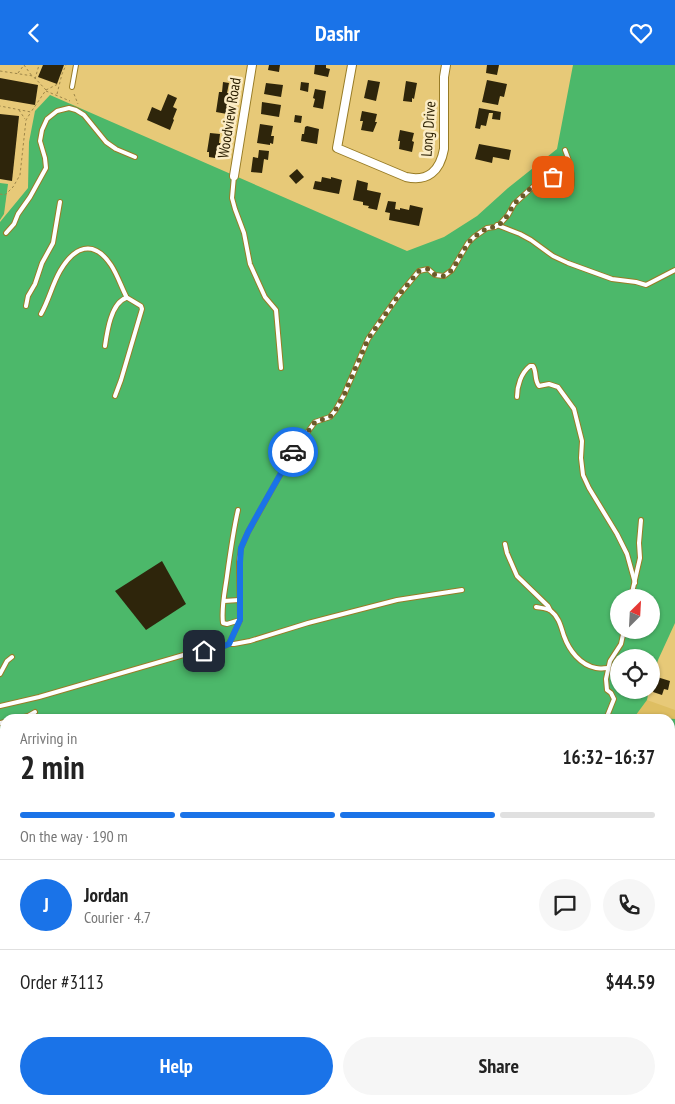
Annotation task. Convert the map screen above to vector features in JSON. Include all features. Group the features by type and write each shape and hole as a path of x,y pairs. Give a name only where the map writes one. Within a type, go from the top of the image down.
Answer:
{"street":[{"name":"Woodview Road","path":"234,176 252,65"},
{"name":"Long Drive","path":"352,65 337,148 414,179 430,175 439,166 442,159 444,149 444,77 446,65"}],"lane":[{"path":"72,87 76,65"},
{"path":"6,233 14,224 46,168 40,141 42,130 47,119 57,111 69,108 76,110 84,115 106,142 134,157"},
{"path":"229,644 240,620 241,548 248,532 293,453 315,422 330,417 335,411 344,395 368,339 382,318 419,271 428,269 435,275 444,276 452,270 468,243 474,237 487,228 500,224 514,204 546,177 553,177 570,189 572,185 570,163 565,150"},
{"path":"234,176 232,198 234,209 244,233 250,264 265,297 276,309 282,368"},
{"path":"26,307 28,296 53,243 60,202"},
{"path":"497,225 520,234 553,256 612,279 646,285 675,270"},
{"path":"41,314 48,302 59,272 76,252 86,247 98,251 109,261 126,297 141,306 142,309 115,396"},
{"path":"105,346 108,330 117,304 126,297"},
{"path":"517,397 520,379 526,368 533,366 537,384 539,386 549,385 558,387 574,409 582,441 583,475 624,547 635,583"},
{"path":"238,510 231,544 223,623 227,624 240,620"},
{"path":"633,589 640,558 639,543 642,521"},
{"path":"505,544 517,575 548,607 560,623 569,648 584,662 596,668 608,668"},
{"path":"0,706 194,652 214,650 229,644 250,641 325,618 397,600 462,590"},
{"path":"224,601 239,600"},
{"path":"536,607 550,610"},
{"path":"608,714 614,699 607,690 606,679 610,661 621,639"},
{"path":"0,674 7,661 12,657"},
{"path":"31,714 35,711"}],"path":[{"path":"17,73 24,65 46,90 79,105 72,87"},
{"path":"35,79 39,65"},
{"path":"57,95 66,65"},
{"path":"0,71 33,76"},
{"path":"0,195 5,195 13,187 20,175 26,120 46,90 60,83"},
{"path":"0,106 31,111"},
{"path":"19,109 26,120"}],"shaded area":[{"path":"647,700 675,710 675,714 637,714"}],"green space":[{"path":"573,65 675,65 675,623 660,656 660,649 610,649 610,699 647,699 637,714 0,714 0,222 28,188 29,142 35,111 50,95 407,251 444,237 477,216 508,188 557,149"},
{"path":"0,183 8,184 4,214 0,220"}],"building":[{"path":"43,65 64,65 57,84 38,77"},
{"path":"269,65 280,65 279,72 268,70"},
{"path":"315,65 326,65 326,68 330,69 328,77 314,74"},
{"path":"487,65 499,65 497,75 486,73"},
{"path":"0,78 38,85 35,105 0,99"},
{"path":"368,80 380,82 376,101 364,98"},
{"path":"487,80 507,84 504,97 500,96 498,105 482,102"},
{"path":"406,81 417,83 412,102 403,101"},
{"path":"223,82 229,83 227,93 230,93 227,114 216,112 219,92 222,92"},
{"path":"301,82 309,83 308,92 300,90"},
{"path":"266,83 283,85 281,97 264,94"},
{"path":"315,89 326,91 323,109 313,107"},
{"path":"168,94 177,98 173,107 177,109 170,130 147,120 152,107 161,111"},
{"path":"262,102 281,105 279,117 261,114"},
{"path":"479,108 501,112 500,120 492,119 493,113 489,113 486,126 481,125 480,129 475,128"},
{"path":"362,111 377,114 375,122 377,122 373,132 361,130 363,121 360,121"},
{"path":"0,114 19,116 12,181 0,179"},
{"path":"295,115 302,116 301,123 294,122"},
{"path":"260,124 273,126 271,136 274,136 273,144 257,143"},
{"path":"305,127 319,129 317,144 301,141 302,134 304,134"},
{"path":"400,130 414,133 412,152 399,149"},
{"path":"210,133 220,134 219,143 222,143 221,154 216,153 215,158 209,157 209,152 207,152"},
{"path":"479,144 511,150 509,160 493,157 492,163 475,159"},
{"path":"259,150 269,151 268,160 264,159 262,173 251,172 253,157 258,158"},
{"path":"297,169 304,177 296,184 289,176"},
{"path":"322,177 342,180 339,194 313,189 315,181 321,182"},
{"path":"357,180 368,183 367,190 381,193 377,210 368,208 369,206 363,205 363,202 353,200"},
{"path":"388,201 396,202 395,209 400,210 400,208 409,210 410,205 423,208 419,226 389,220 390,213 385,212"},
{"path":"162,561 186,604 146,630 115,591"},
{"path":"660,678 670,681 668,690 664,689 662,695 660,694"}],"way so far":[{"path":"293,452 315,422 330,417 335,411 344,395 368,339 398,296 419,271 428,269 435,275 444,276 452,270 468,243 474,237 487,228 500,224 514,204 530,189 546,177 553,177"}],"route":[{"path":"204,651 214,650 229,644 235,632 240,620 241,548 293,452"}]}
